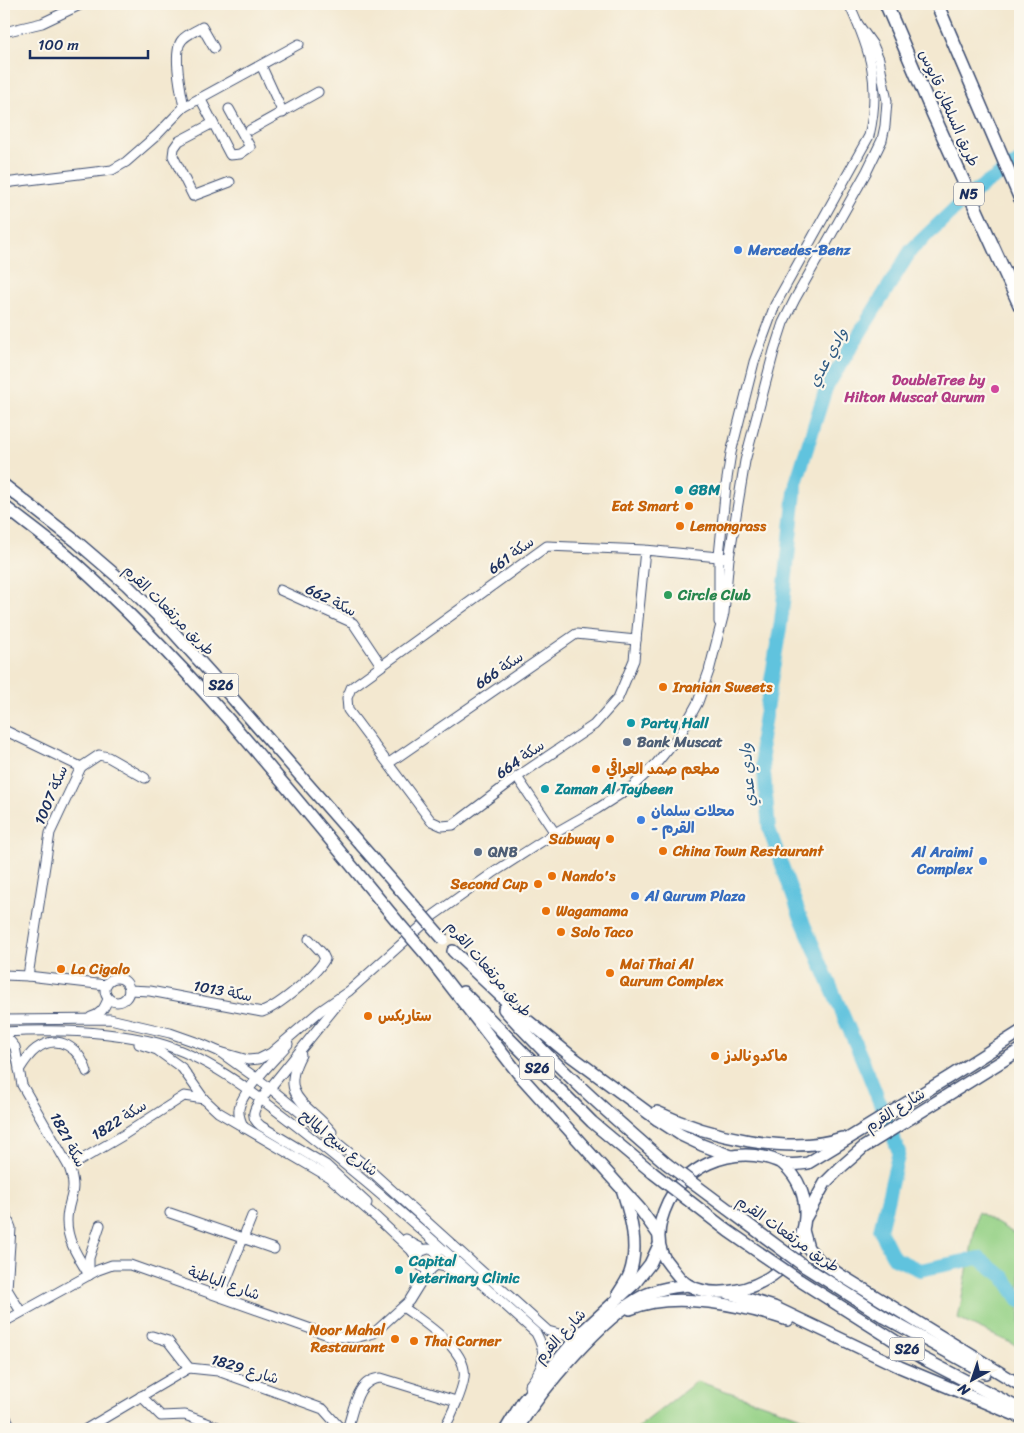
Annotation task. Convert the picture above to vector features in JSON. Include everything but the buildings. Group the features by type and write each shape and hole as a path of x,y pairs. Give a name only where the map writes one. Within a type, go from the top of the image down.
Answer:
{"highway":[{"name":"طريق السلطان قابوس","path":"886,4 933,114 1020,306"},
{"name":"طريق السلطان قابوس","path":"936,4 1020,198"},
{"path":"992,134 1020,187"}],"main road":[{"name":"طريق مرتفعات القرم","path":"4,485 77,542 127,585 166,625 531,1038 616,1120 667,1164 804,1266 894,1322 996,1380 1020,1391"},
{"name":"طريق مرتفعات القرم","path":"4,506 71,559 145,630 233,726 428,957 592,1122 653,1174 728,1231 799,1280 922,1358 1020,1409"},
{"path":"453,951 522,1016 570,1056 681,1135 732,1156"},
{"path":"428,957 517,1072 647,1217 659,1240 667,1263 688,1284 709,1291 759,1301 900,1367 1020,1417"},
{"name":"شارع القرم","path":"783,1164 808,1163 949,1078 1020,1032"},
{"name":"شارع القرم","path":"806,1217 825,1183 864,1148 1020,1050"},
{"path":"623,1094 670,1119 720,1136 794,1146 814,1145 856,1134"},
{"path":"659,1240 664,1211 674,1192 703,1166 719,1158 739,1154 763,1156 783,1164 796,1178 803,1196 806,1217 803,1230 794,1250 778,1271 753,1285 726,1293"},
{"path":"614,1309 630,1274 634,1244 632,1220 622,1188"},
{"path":"803,1230 808,1248 820,1261 1020,1385"},
{"name":"شارع القرم","path":"517,1429 556,1376 650,1264 659,1240"},
{"name":"شارع القرم","path":"506,1429 515,1413 541,1379 582,1332 614,1309 664,1288 688,1284"},
{"path":"614,1309 650,1303 683,1301 710,1303 758,1311 824,1332"}],"street":[{"path":"4,32 42,23 82,4"},
{"path":"220,1052 248,1060 259,1059 271,1053 320,1011 349,990 434,916 493,873 627,790 656,764 681,732 698,702 709,671 719,627 718,614 724,557 726,485 731,453 754,362 775,306 869,136 874,112 874,76 870,57 849,4"},
{"path":"724,557 750,438 774,351 784,323 794,299 868,171 885,126 887,101 879,59 873,45 858,24"},
{"path":"184,107 178,61 179,44 183,38 202,27 214,48"},
{"path":"4,183 112,170 126,162 157,136 184,107 299,44"},
{"path":"261,65 283,112"},
{"path":"250,130 318,92"},
{"path":"200,98 230,155 240,154 250,146 229,109"},
{"path":"213,123 179,141 174,148 173,156 194,196 230,182"},
{"name":"سكة 661","path":"347,698 351,688 381,665 547,546 645,550 724,557"},
{"name":"سكة 664","path":"347,698 348,710 431,822 442,826 453,824 517,777 594,725 618,698 634,660 645,550"},
{"name":"سكة 662","path":"280,590 353,624 381,665"},
{"name":"سكة 666","path":"388,762 576,634 636,640"},
{"name":"سكة 1007","path":"4,730 81,767 50,833 28,976"},
{"path":"81,767 98,755 108,757 145,778"},
{"path":"517,777 555,833"},
{"name":"سكة 1013","path":"129,990 150,991 262,1012 271,1009 281,1002 320,967 325,959 309,939"},
{"path":"4,975 106,985 112,980 120,979 126,982 129,990 125,1000 118,1002 108,999"},
{"path":"86,1019 99,1014 105,1008 108,999 106,985"},
{"path":"108,1034 157,1050 182,1068 204,1099 218,1112 328,1177 377,1218 411,1250 419,1263 428,1269 434,1266 438,1260 436,1254 431,1250 425,1250 413,1244 326,1165 256,1122 253,1115 254,1109 261,1099 349,990"},
{"path":"118,1002 118,1011 130,1023"},
{"name":"شارع سيح المالح","path":"4,1020 110,1019 170,1033 204,1044 220,1052 270,1088 347,1150 548,1331 563,1335 582,1332"},
{"path":"245,1129 240,1120 238,1110 242,1100 305,1025"},
{"path":"4,1033 15,1047 28,1031"},
{"name":"شارع سيح المالح","path":"4,1033 28,1031 108,1034 158,1043 183,1052 250,1090 345,1164 536,1333 542,1343 544,1354 542,1364 539,1373 520,1398 515,1413"},
{"path":"314,1033 292,1074 294,1092 347,1150"},
{"path":"19,1070 32,1052 52,1042 68,1045 76,1051 82,1058 87,1072"},
{"name":"سكة 1821","path":"15,1047 22,1085 69,1167 74,1180 67,1220 69,1242 89,1275"},
{"path":"190,1079 184,1096 204,1099"},
{"name":"سكة 1822","path":"69,1167 184,1096"},
{"path":"4,1210 11,1228 6,1288 21,1312"},
{"path":"170,1213 274,1249"},
{"path":"220,1296 252,1216"},
{"path":"89,1275 89,1258 100,1225"},
{"path":"422,1280 419,1255 425,1250"},
{"name":"شارع الباطنة","path":"4,1322 98,1270 112,1265 130,1265 331,1336 355,1338 374,1333 403,1307 434,1266"},
{"path":"434,1266 446,1267 461,1272 484,1286"},
{"path":"403,1307 442,1336 463,1361 465,1378 444,1429"},
{"path":"152,1336 168,1341 189,1368"},
{"name":"1829 شارع","path":"86,1429 189,1368 218,1372 323,1409 341,1429"},
{"path":"348,1429 359,1392 363,1385 375,1378 381,1378 456,1401"},
{"path":"141,1396 161,1416 185,1415 223,1429"},
{"path":"4,1414 12,1429"}],"green space":[{"path":"978,1212 1020,1237 1020,1347 958,1319"},
{"path":"697,1381 836,1429 636,1429"}],"waterway":[{"name":"وادي عدي","path":"1020,161 969,195 911,250 826,388 796,483 781,622 761,739 769,829 799,913 868,1073 899,1152 880,1230 894,1258 920,1270 979,1258 1004,1277 1020,1301"}],"place":[{"name":"Mercedes-Benz","path":"738,250"},
{"name":"DoubleTree by Hilton Muscat Qurum","path":"995,389"},
{"name":"GBM","path":"679,490"},
{"name":"Eat Smart","path":"689,506"},
{"name":"Lemongrass","path":"680,526"},
{"name":"Circle Club","path":"668,595"},
{"name":"Iranian Sweets","path":"663,687"},
{"name":"Party Hall","path":"631,723"},
{"name":"Bank Muscat","path":"627,742"},
{"name":"مطعم صمد العراقي","path":"596,769"},
{"name":"Zaman Al Taybeen","path":"545,789"},
{"name":"محلات سلمان - القرم","path":"641,820"},
{"name":"Subway","path":"610,839"},
{"name":"China Town Restaurant","path":"663,851"},
{"name":"QNB","path":"478,852"},
{"name":"Al Araimi Complex","path":"983,861"},
{"name":"Nando's","path":"552,876"},
{"name":"Second Cup","path":"538,884"},
{"name":"Al Qurum Plaza","path":"635,896"},
{"name":"Wagamama","path":"546,911"},
{"name":"Solo Taco","path":"561,932"},
{"name":"La Cigalo","path":"61,969"},
{"name":"Mai Thai Al Qurum Complex","path":"610,973"},
{"name":"ستاربكس","path":"368,1016"},
{"name":"ماكدونالدز","path":"715,1056"},
{"name":"Capital Veterinary Clinic","path":"399,1270"},
{"name":"Noor Mahal Restaurant","path":"395,1339"},
{"name":"Thai Corner","path":"414,1341"}]}
